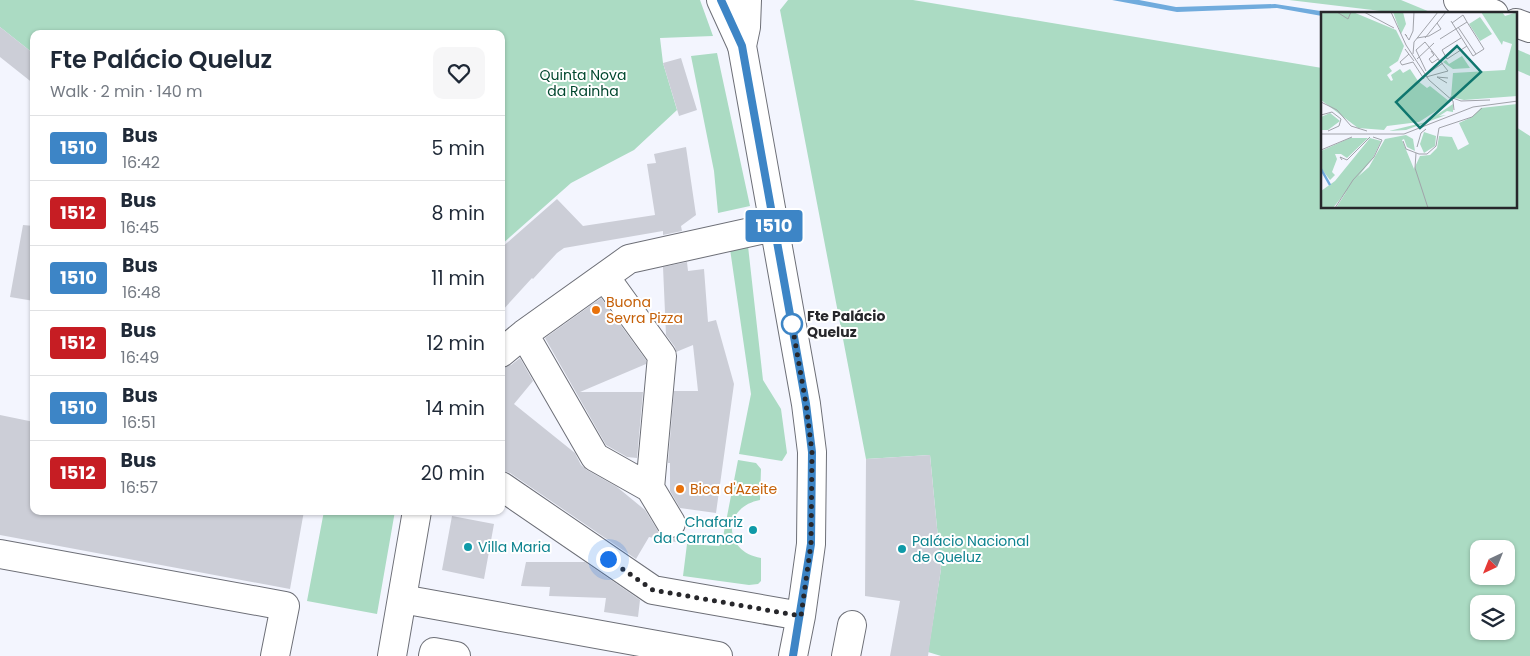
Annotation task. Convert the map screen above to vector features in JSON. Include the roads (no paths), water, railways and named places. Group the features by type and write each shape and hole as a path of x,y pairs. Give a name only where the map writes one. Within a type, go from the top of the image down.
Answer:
{"main road":[{"path":"721,0 742,46 806,404 812,452 811,544 801,616 793,656"},
{"path":"742,46 746,27 747,0"},
{"path":"1458,0 1489,12"},
{"path":"1518,24 1530,28"},
{"path":"505,350 629,259 774,227"},
{"path":"605,277 662,356 650,488"},
{"path":"524,334 594,457 650,488 671,522"},
{"path":"505,489 653,590 801,616"},
{"path":"392,656 416,515"},
{"path":"0,554 285,606 275,656"},
{"path":"402,599 718,656"},
{"path":"846,656 852,625"},
{"path":"434,656 434,652 456,656"}],"water":[{"path":"1112,0 1139,0 1176,7 1275,4 1327,12 1321,12 1321,16 1277,8 1177,12"}],"place":[{"name":"Buona Sevra Pizza","path":"596,310"},
{"name":"Fte Palácio Queluz","path":"792,324"},
{"name":"Bica d'Azeite","path":"680,489"},
{"name":"Chafariz da Carranca","path":"753,530"},
{"name":"Villa Maria","path":"468,547"},
{"name":"Palácio Nacional de Queluz","path":"902,549"}],"park label":[{"name":"Quinta Nova da Rainha","path":"583,84"}]}
